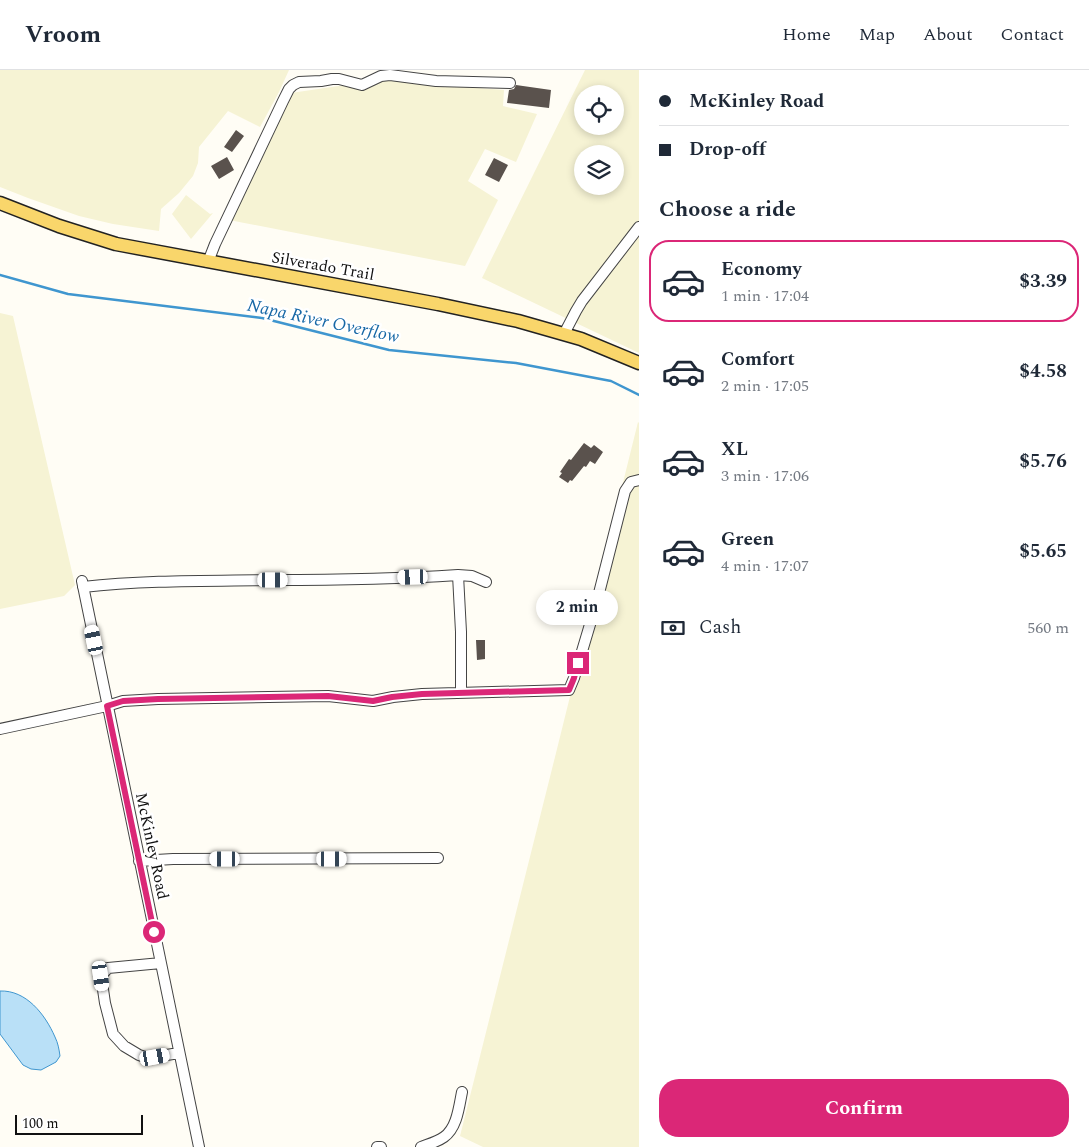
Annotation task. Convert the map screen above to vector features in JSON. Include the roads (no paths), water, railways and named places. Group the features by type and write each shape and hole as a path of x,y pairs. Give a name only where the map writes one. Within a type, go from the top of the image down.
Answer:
{"main road":[{"name":"Silverado Trail","path":"0,203 59,226 116,244 438,304 518,321 581,339 639,363"}],"street":[{"path":"208,262 279,109 293,85 299,82 332,79 362,85 373,78 390,75 436,81 510,83"},
{"path":"564,334 582,301 639,227"},
{"path":"0,729 123,701 328,696 373,701 422,694 569,690 597,601 625,491 631,482 639,480"},
{"path":"461,693 461,632 458,575 472,576 486,582"},
{"name":"McKinley Road","path":"199,1147 82,584 334,580 458,575"},
{"path":"140,861 173,859 438,858"},
{"path":"161,963 108,968 101,976 105,1003 113,1034 124,1046 138,1055 148,1058 179,1053"},
{"path":"421,1147 437,1142 451,1130 457,1115 462,1092"}],"water":[{"path":"0,991 9,992 26,999 40,1012 51,1028 58,1044 60,1056 56,1062 41,1070 31,1069 23,1065 0,1034"}],"waterway":[{"name":"Napa River Overflow","path":"0,275 68,294 262,318 389,350 516,363 611,381 639,395"}]}
